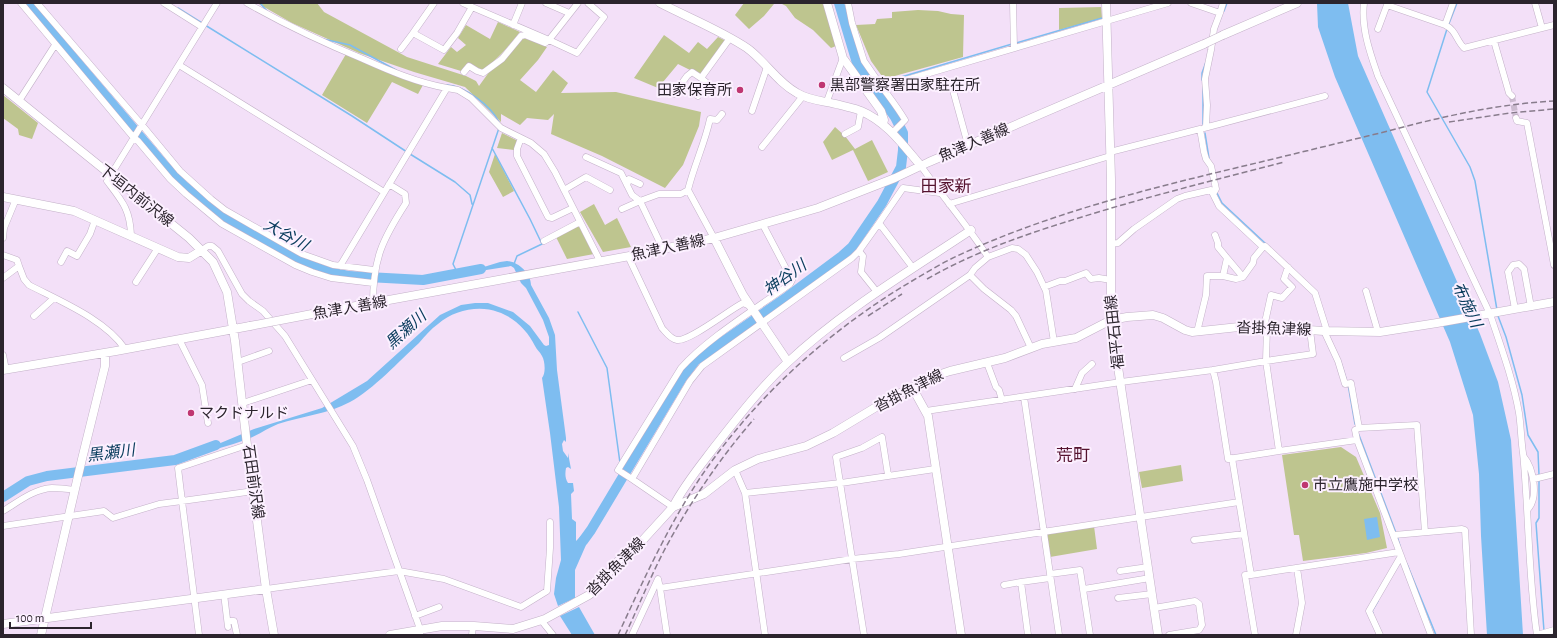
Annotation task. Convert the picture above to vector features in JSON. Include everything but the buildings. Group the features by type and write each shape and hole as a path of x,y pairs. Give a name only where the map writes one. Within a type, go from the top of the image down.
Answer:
{"main road":[{"path":"660,3 730,38 747,49 786,87 809,99 826,101 861,110 893,132 921,166"},
{"path":"827,3 843,58 880,111 884,120 883,124"},
{"name":"福平石田線","path":"1106,3 1110,154 1111,320 1158,635"},
{"name":"魚津入善線","path":"4,370 105,353 233,328 373,304 628,256 714,238 763,225 825,206 896,178 968,145 1297,3"},
{"name":"下垣内前沢線","path":"3,88 202,250 213,262 222,278 227,292 233,328"},
{"path":"3,197 74,211 178,257 189,258 202,250"},
{"path":"673,507 704,461 737,418 788,362 818,336 877,292 971,230"},
{"path":"714,238 743,294 788,362"},
{"name":"沓掛魚津線","path":"390,635 420,632 442,626 513,628 543,619 582,599 597,588 617,562 642,541 673,507 704,494 735,470 758,459 806,446 833,433 912,387 950,370 1005,358 1042,344 1076,338 1111,320 1153,315 1163,318 1186,330 1198,332 1229,328 1265,327 1325,331 1378,332 1515,310 1531,306 1554,304"},
{"name":"石田前沢線","path":"233,328 266,589 274,635"},
{"path":"41,635 105,366 105,353"},
{"path":"912,387 928,416 961,635"},
{"path":"3,624 266,589"}],"street":[{"path":"21,3 170,179 222,224 295,265 312,272 331,278 373,283"},
{"path":"37,3 188,180 225,210 302,254 325,263 374,270"},
{"path":"164,3 202,27"},
{"path":"131,235 130,220 125,205 107,181 217,3"},
{"path":"247,3 332,46 376,65 410,78 458,90 470,98 501,128 531,143 544,154 600,261"},
{"path":"401,50 434,3"},
{"path":"463,3 474,6 577,53 604,17 588,3"},
{"path":"513,25 522,3"},
{"path":"546,3 569,13"},
{"path":"464,72 469,66 483,73 502,59 521,36 525,35 545,43 578,3"},
{"path":"848,3 864,62 892,101 898,106 905,120 893,132"},
{"path":"1013,3 1014,48"},
{"path":"882,87 1168,3"},
{"path":"1190,3 1220,13"},
{"path":"1213,194 1216,190 1211,166 1206,159 1204,152 1203,128 1207,105 1205,79 1212,50 1214,29 1223,3"},
{"path":"1364,3 1365,32 1369,51 1378,76 1490,314 1504,354 1513,385 1519,414 1528,509 1532,599 1536,635 1554,630"},
{"path":"1445,25 1453,3"},
{"path":"1535,3 1542,28"},
{"path":"1378,29 1388,4 1451,28 1464,48 1554,25"},
{"path":"413,33 444,50 474,6"},
{"path":"701,78 730,38"},
{"path":"1494,40 1509,93 1512,96"},
{"path":"19,102 55,45"},
{"path":"826,101 843,58"},
{"path":"179,65 384,192"},
{"path":"752,111 767,67"},
{"path":"674,94 687,76 692,72 707,83 698,96"},
{"path":"951,83 968,145"},
{"path":"340,266 447,88"},
{"path":"762,147 803,96"},
{"path":"949,204 1110,154 1325,96"},
{"path":"845,134 858,127 861,110"},
{"path":"622,209 659,194 681,194 688,190 696,162 706,138 710,118 717,120 722,114"},
{"path":"1516,118 1517,121 1528,123 1554,264"},
{"path":"521,138 517,149 517,156 548,217 552,218 573,208"},
{"path":"586,156 621,173 632,195 640,201 663,249"},
{"path":"921,166 949,204 971,230 988,257"},
{"path":"564,190 586,177 610,190"},
{"path":"627,185 629,179 640,184"},
{"path":"373,304 374,270 385,237 406,203 404,194 389,184"},
{"path":"632,480 702,366 852,258 859,251 904,188 940,192"},
{"path":"688,190 714,238"},
{"path":"1111,244 1118,243 1134,229 1177,199 1211,190 1219,206 1263,247 1265,246 1288,267 1315,294 1325,331 1338,361 1345,384 1351,382 1359,428"},
{"path":"3,238 4,228 16,199"},
{"path":"61,262 67,251 77,256 90,234 95,220"},
{"path":"544,241 580,222"},
{"path":"879,223 913,268"},
{"path":"673,507 618,470 681,368 689,359 752,308 790,284 792,280 763,225"},
{"path":"1214,235 1218,243 1218,248 1243,277"},
{"path":"202,250 208,246 212,246 218,251 242,294 281,330 353,446 370,487 420,632"},
{"path":"1198,332 1206,295 1207,276 1223,276 1236,279 1243,277 1253,263 1254,258 1263,247"},
{"path":"136,282 158,248"},
{"path":"844,358 879,338 970,275 975,268 988,257 1012,248 1018,249 1026,255 1037,272 1046,291 1054,342"},
{"path":"859,251 863,256 861,272 877,292"},
{"path":"3,255 17,260 24,279 29,285 101,324 121,343 125,349"},
{"path":"628,256 662,328 671,338 677,340 683,339 712,323 733,308 743,303 752,308"},
{"path":"1223,276 1227,258"},
{"path":"1515,310 1508,272 1513,265 1519,264 1524,269 1531,306"},
{"path":"3,278 19,266"},
{"path":"1279,450 1266,361 1265,327 1271,295 1282,298 1292,287 1284,278 1288,267"},
{"path":"1044,287 1060,281 1065,282 1086,273 1091,279 1099,278 1111,280"},
{"path":"970,275 984,289 1011,310 1016,316 1031,348"},
{"path":"1366,291 1378,332"},
{"path":"34,316 54,298"},
{"path":"926,411 1213,370 1313,354 1310,330"},
{"path":"179,339 202,385 208,423"},
{"path":"238,362 269,351"},
{"path":"3,355 4,370"},
{"path":"987,362 1002,400"},
{"path":"1075,389 1082,373 1092,364"},
{"path":"1213,370 1228,459 1279,450 1356,440"},
{"path":"243,403 312,380"},
{"path":"1024,397 1059,635"},
{"path":"1425,532 1417,425 1359,428 1355,430 1356,440 1394,535 1431,635"},
{"path":"864,635 836,457 862,448 882,437 888,475"},
{"path":"199,635 178,468 247,445"},
{"path":"1523,455 1527,460 1534,478 1533,496 1531,506 1528,509"},
{"path":"1232,458 1251,574"},
{"path":"745,493 841,483 935,469"},
{"path":"735,470 745,493 765,635"},
{"path":"1534,478 1554,474"},
{"path":"3,511 19,500 40,491 52,488 76,486"},
{"path":"3,526 104,511 113,518 159,504 254,491"},
{"path":"660,588 852,559 899,554 1239,502"},
{"path":"266,589 400,571 444,579 521,607 547,591 550,522"},
{"path":"1394,535 1462,529 1465,530 1471,635"},
{"path":"1194,540 1244,534"},
{"path":"1255,635 1245,575 1400,554"},
{"path":"1380,635 1369,611 1400,554"},
{"path":"1120,571 1148,567"},
{"path":"1296,635 1302,603 1297,568"},
{"path":"1004,585 1080,570 1090,635"},
{"path":"1084,589 1150,578"},
{"path":"632,635 658,579 667,635"},
{"path":"1020,582 1028,635"},
{"path":"224,594 228,624 234,620 237,635"},
{"path":"1118,598 1152,594"},
{"path":"1154,608 1195,601 1199,604 1202,625 1199,630 1168,635"},
{"path":"415,616 439,607"},
{"path":"543,619 553,635"},
{"path":"472,635 473,626"}],"green space":[{"path":"257,3 317,3 324,12 407,57 466,76 476,81 479,86 492,68 524,37 547,47 538,60 520,80 536,92 553,70 568,83 561,93 616,92 701,112 699,126 683,165 665,188 602,156 551,134 554,114 548,120 527,118 520,125 501,114 501,122 465,87 414,72 359,53 292,23"},
{"path":"744,3 774,4 764,16 749,29 735,15"},
{"path":"780,3 823,3 831,21 836,46 831,48 813,30 795,18 786,6"},
{"path":"1101,7 1102,18 1059,30 1059,8"},
{"path":"918,10 964,15 963,57 884,79 871,61 856,25 875,24 877,19 892,18 892,12"},
{"path":"498,22 520,32 502,53 482,71 468,63 461,71 438,64 451,47 457,52 466,45 458,38 466,25 490,39"},
{"path":"664,35 689,53 698,42 707,49 718,37 726,41 700,75 678,64 658,88 634,78"},
{"path":"346,54 423,85 418,94 392,82 367,123 322,95"},
{"path":"3,95 38,123 32,139 19,135 18,129 3,118"},
{"path":"835,127 845,136 855,149 872,140 888,172 868,181 853,150 832,160 823,142"},
{"path":"502,133 518,141 514,150 497,148"},
{"path":"495,154 514,191 503,197 489,172"},
{"path":"594,204 605,225 617,218 631,247 603,252 580,212"},
{"path":"579,225 594,254 567,259 556,237"},
{"path":"1341,447 1356,457 1380,513 1387,548 1366,553 1303,561 1299,535 1294,535 1282,455"},
{"path":"1181,465 1183,481 1142,488 1139,472"},
{"path":"1094,526 1097,549 1050,557 1047,532"}],"water":[{"name":"布施川","path":"1317,3 1348,3 1358,56 1480,334 1498,382 1511,440 1523,635 1487,635 1479,474 1473,415 1450,342 1335,77 1318,27"},
{"path":"507,261 520,266 527,273 531,285 549,318 555,335 557,370 566,438 566,442 564,440 562,444 563,451 568,458 568,453 571,469 568,467 566,468 566,479 568,483 573,483 574,491 571,494 572,519 576,522 576,541 593,524 575,570 575,598 558,606 554,594 556,578 561,560 559,507 542,378 545,370 544,361 529,335 520,325 504,314 491,310 475,309 451,315 430,330 419,343 368,390 350,402 324,412 278,424 248,439 187,457 254,429 322,408 367,381 440,315 461,305 488,303 513,312 530,326 544,345 549,345 549,337 543,320 514,268 511,266 461,274"},
{"path":"1377,517 1380,537 1367,540 1364,519"},
{"path":"579,607 595,635 572,635 560,616"}],"waterway":[{"name":"大谷川","path":"27,3 164,165 184,186 210,207 293,258 323,270 349,276 423,280 481,269"},
{"path":"260,3 267,11"},
{"name":"神谷川","path":"583,541 682,378 695,361 787,297 852,247 882,203 901,167 903,133 895,117 857,63 839,3"},
{"path":"1224,11 1227,3"},
{"path":"1448,26 1457,3"},
{"path":"178,8 202,23"},
{"path":"1016,43 1102,18"},
{"path":"205,25 352,116 407,152"},
{"path":"1447,29 1427,92 1470,167 1475,181 1497,310"},
{"path":"323,39 350,45 396,70"},
{"path":"881,83 1012,44"},
{"path":"1202,80 1202,73 1206,62"},
{"name":"神谷川","path":"873,85 878,84"},
{"path":"447,85 462,89 477,98 490,110 499,122"},
{"path":"1203,87 1203,124"},
{"path":"458,274 453,264 499,128"},
{"path":"1205,133 1209,158"},
{"path":"492,148 542,244 517,256 514,264"},
{"path":"410,154 455,182 470,195 472,204"},
{"path":"1217,193 1222,203 1265,243"},
{"path":"578,312 607,368 620,463"},
{"path":"1498,316 1506,337 1522,395 1528,435 1538,452 1539,475"},
{"path":"1340,360 1346,379"},
{"path":"1348,384 1355,424"},
{"path":"1359,435 1396,533"},
{"name":"黒瀬川","path":"3,497 28,481 47,476 175,460 216,445"},
{"path":"1539,479 1539,518 1536,523 1544,631"},
{"path":"1397,536 1400,546"},
{"path":"1407,564 1436,635"},
{"path":"1373,613 1372,611 1378,601"}],"tunnel":[{"path":"1512,96 1516,118"}],"railway":[{"path":"618,635 656,555 688,497 721,449 744,420 795,368 851,321 881,300 934,268 957,256 1033,225 1150,189 1445,117 1488,108 1554,101"},
{"path":"1449,122 1510,113 1554,109"},
{"path":"927,279 984,251 1042,230 1132,202 1284,162"},
{"path":"868,316 902,294"},
{"path":"625,635 650,580 686,513 707,480 754,419"}],"place":[{"name":"黒部警察署田家駐在所","path":"822,85"},
{"name":"田家保育所","path":"740,90"},
{"name":"マクドナルド","path":"191,413"},
{"name":"市立鷹施中学校","path":"1305,485"}],"district":[{"name":"田家新","path":"946,186"},
{"name":"荒町","path":"1073,455"}]}
